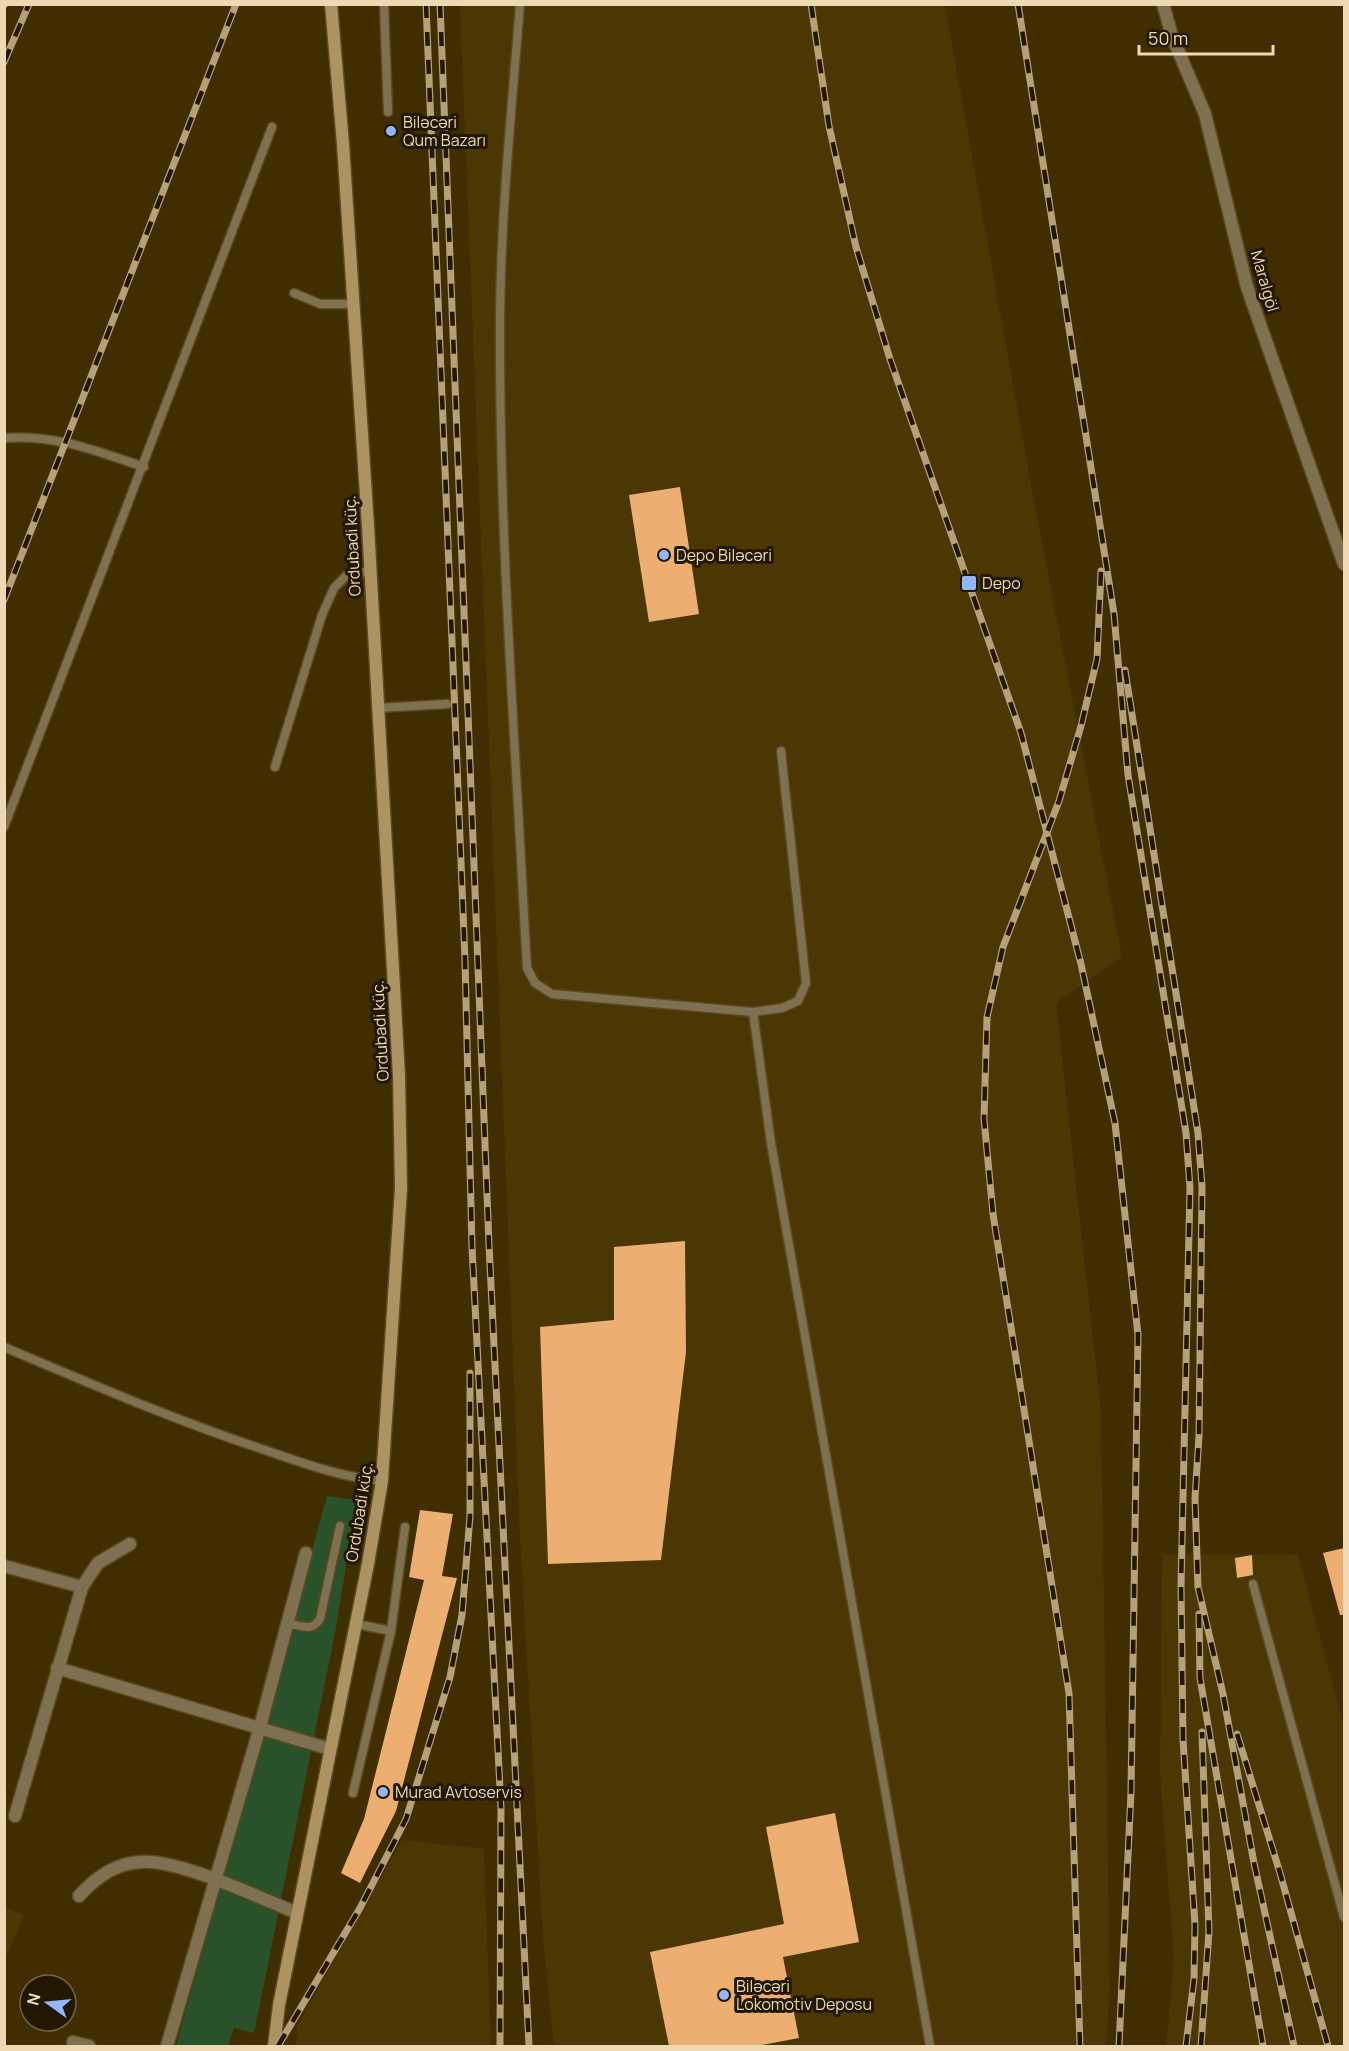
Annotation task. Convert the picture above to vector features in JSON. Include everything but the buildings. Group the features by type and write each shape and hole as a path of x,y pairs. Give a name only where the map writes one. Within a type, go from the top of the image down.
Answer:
{"main road":[{"name":"Ordubadi küç.","path":"274,2046 279,2005 356,1624 382,1481 400,1224 401,1125 378,708 354,304 331,4"}],"street":[{"name":"Maralgöl","path":"1163,4 1172,36 1205,114 1247,287 1344,564"},
{"path":"15,1816 82,1587 98,1563 130,1544"},
{"path":"167,2046 260,1727 306,1553"},
{"path":"4,1566 82,1587"},
{"path":"57,1668 330,1749"},
{"path":"79,1896 93,1880 105,1873 140,1862 158,1862 215,1880 297,1913"},
{"path":"73,2042 89,2046"}],"lane":[{"path":"384,4 388,112"},
{"path":"520,4 502,240 500,344 502,475 527,968 535,983 552,994 753,1012 782,1008 798,1000 806,983 781,751"},
{"path":"4,827 144,467 272,128"},
{"path":"294,293 320,304 354,304"},
{"path":"4,438 43,438 65,441 144,467"},
{"path":"275,767 322,615 334,588 347,575 370,571"},
{"path":"378,708 447,704"},
{"path":"753,1012 771,1143 930,2046"},
{"path":"4,1347 156,1412 214,1433 345,1476 382,1481"},
{"path":"288,1623 310,1628 316,1626 320,1619 340,1526"},
{"path":"353,1793 391,1631 405,1527"},
{"path":"1253,1584 1344,1917"},
{"path":"356,1624 391,1631"}],"shaded area":[{"path":"460,5 945,5 1032,490 1122,957 1056,1003 1101,1409 1110,1989 1106,2046 554,2046 543,1938 520,1539"},
{"path":"1162,1554 1298,1555 1344,1726 1344,2046 1166,2046 1174,1959 1160,1774"},
{"path":"402,1840 484,1849 491,2046 296,2046 297,2026"},
{"path":"5,1907 24,1915 5,1959"}],"green space":[{"path":"327,1496 357,1500 335,1633 254,2033 234,2028 228,2046 176,2046"}],"railway":[{"path":"4,62 29,4"},
{"path":"4,600 236,4"},
{"path":"426,4 465,960 472,1247 501,1808 500,2046"},
{"path":"440,4 489,1245 529,2046"},
{"path":"811,4 829,126 856,247 890,359 1021,733 1081,964 1115,1123 1138,1335 1131,1792 1119,2046"},
{"path":"1018,4 1114,614 1128,775 1186,1133 1190,1188 1181,1586 1183,1739 1195,1925 1194,1979 1186,2046"},
{"path":"1080,2046 1069,1693 993,1214 984,1119 987,1017 1003,947 1059,801 1081,726 1097,659 1101,571"},
{"path":"1125,670 1198,1133 1202,1187 1199,1436 1195,1498 1198,1587 1223,1694 1254,1863 1294,2046"},
{"path":"278,2046 360,1908 406,1819 450,1677 462,1615 470,1516 470,1373"},
{"path":"1199,1614 1200,1678 1263,2046"},
{"path":"1201,2046 1209,1931 1202,1732"},
{"path":"1237,1734 1280,1873 1328,2046"}],"place":[{"name":"Biləcəri Qum Bazarı","path":"391,131"},
{"name":"Depo Biləcəri","path":"664,555"},
{"name":"Depo","path":"969,583"},
{"name":"Murad Avtoservis","path":"383,1792"},
{"name":"Biləcəri Lokomotiv Deposu","path":"724,1995"}]}
